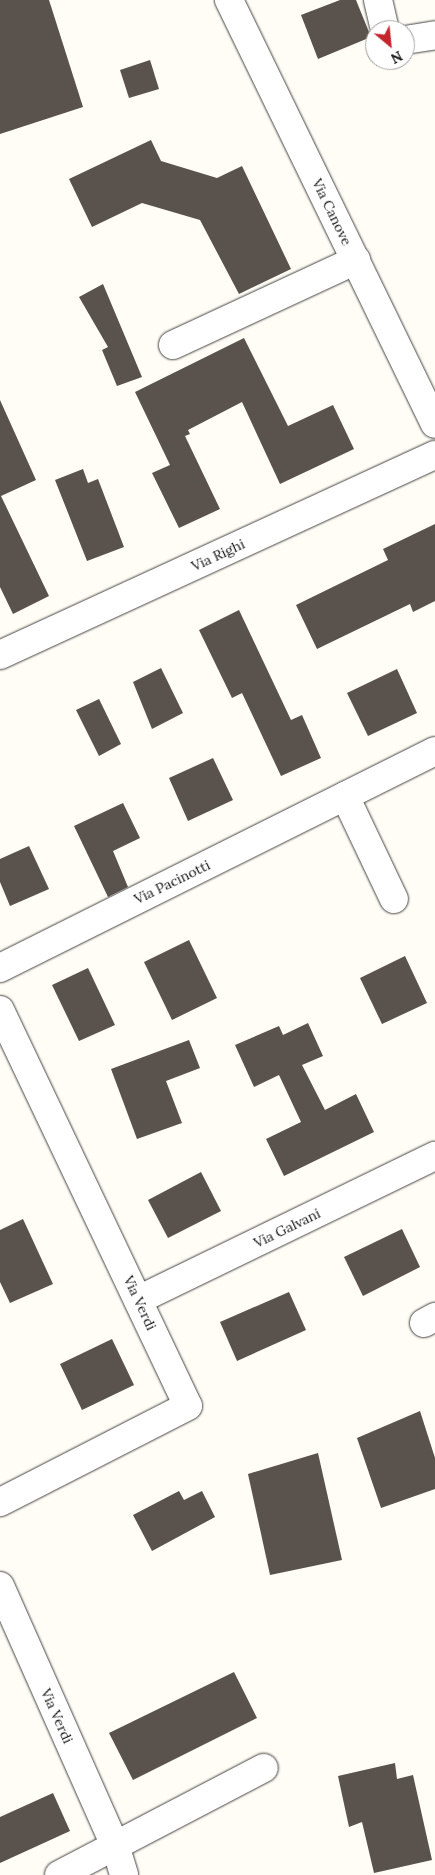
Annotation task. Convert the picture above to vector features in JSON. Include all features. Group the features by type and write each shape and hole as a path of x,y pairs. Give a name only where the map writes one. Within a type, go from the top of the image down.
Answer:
{"street":[{"name":"Via Canove","path":"229,0 435,424"},
{"path":"378,0 383,20"},
{"path":"415,38 435,35"},
{"path":"173,345 356,260"},
{"name":"Via Righi","path":"0,655 435,456"},
{"name":"Via Pacinotti","path":"0,968 435,751"},
{"path":"345,796 394,899"},
{"name":"Via Verdi","path":"0,1010 188,1406 0,1502"},
{"name":"Via Galvani","path":"138,1300 435,1156"},
{"name":"Via Verdi","path":"0,1586 115,1845 124,1875"},
{"path":"59,1875 264,1768"}],"building":[{"path":"0,0 49,0 83,107 0,134"},
{"path":"340,0 356,0 365,22 365,39 318,59 301,15"},
{"path":"150,60 159,89 129,98 120,70"},
{"path":"151,140 161,161 217,178 242,166 291,269 239,294 200,220 142,203 92,227 69,179"},
{"path":"103,284 142,377 117,386 102,350 108,347 79,297"},
{"path":"244,338 288,426 333,405 354,449 280,484 242,402 188,430 190,434 185,436 220,509 179,528 152,473 170,465 135,392"},
{"path":"0,400 36,480 1,496 49,596 13,614 0,587"},
{"path":"83,469 88,483 98,479 124,547 87,561 55,480"},
{"path":"435,524 435,601 413,612 410,604 317,649 296,605 388,560 383,549"},
{"path":"239,610 291,720 302,715 321,758 281,776 242,693 232,698 199,630"},
{"path":"161,668 183,713 152,729 133,682"},
{"path":"397,669 417,713 368,736 347,693"},
{"path":"99,699 121,744 99,756 76,710"},
{"path":"213,758 233,800 188,821 169,778"},
{"path":"123,803 140,838 113,851 128,887 108,897 74,826"},
{"path":"29,846 49,889 10,906 0,882 0,859"},
{"path":"189,940 217,998 172,1020 144,962"},
{"path":"405,956 427,1003 382,1024 360,978"},
{"path":"88,968 115,1025 79,1041 52,985"},
{"path":"308,1023 323,1056 302,1065 325,1110 356,1094 374,1132 284,1176 266,1139 301,1122 279,1075 254,1087 235,1045 279,1026 283,1035"},
{"path":"189,1040 200,1068 166,1081 182,1123 137,1139 111,1069"},
{"path":"201,1172 221,1211 168,1238 148,1200"},
{"path":"23,1219 53,1284 10,1303 0,1282 0,1230"},
{"path":"402,1229 420,1267 363,1296 344,1257"},
{"path":"289,1292 306,1330 237,1361 220,1322"},
{"path":"112,1339 134,1385 82,1410 60,1364"},
{"path":"420,1411 435,1458 435,1489 381,1508 357,1438"},
{"path":"318,1453 342,1560 270,1575 248,1474"},
{"path":"179,1491 184,1500 202,1491 215,1517 152,1551 133,1515"},
{"path":"234,1672 257,1718 133,1780 109,1733"},
{"path":"395,1763 397,1779 413,1775 432,1860 374,1873 362,1822 349,1827 338,1776"},
{"path":"53,1793 70,1831 0,1863 0,1817"}]}
